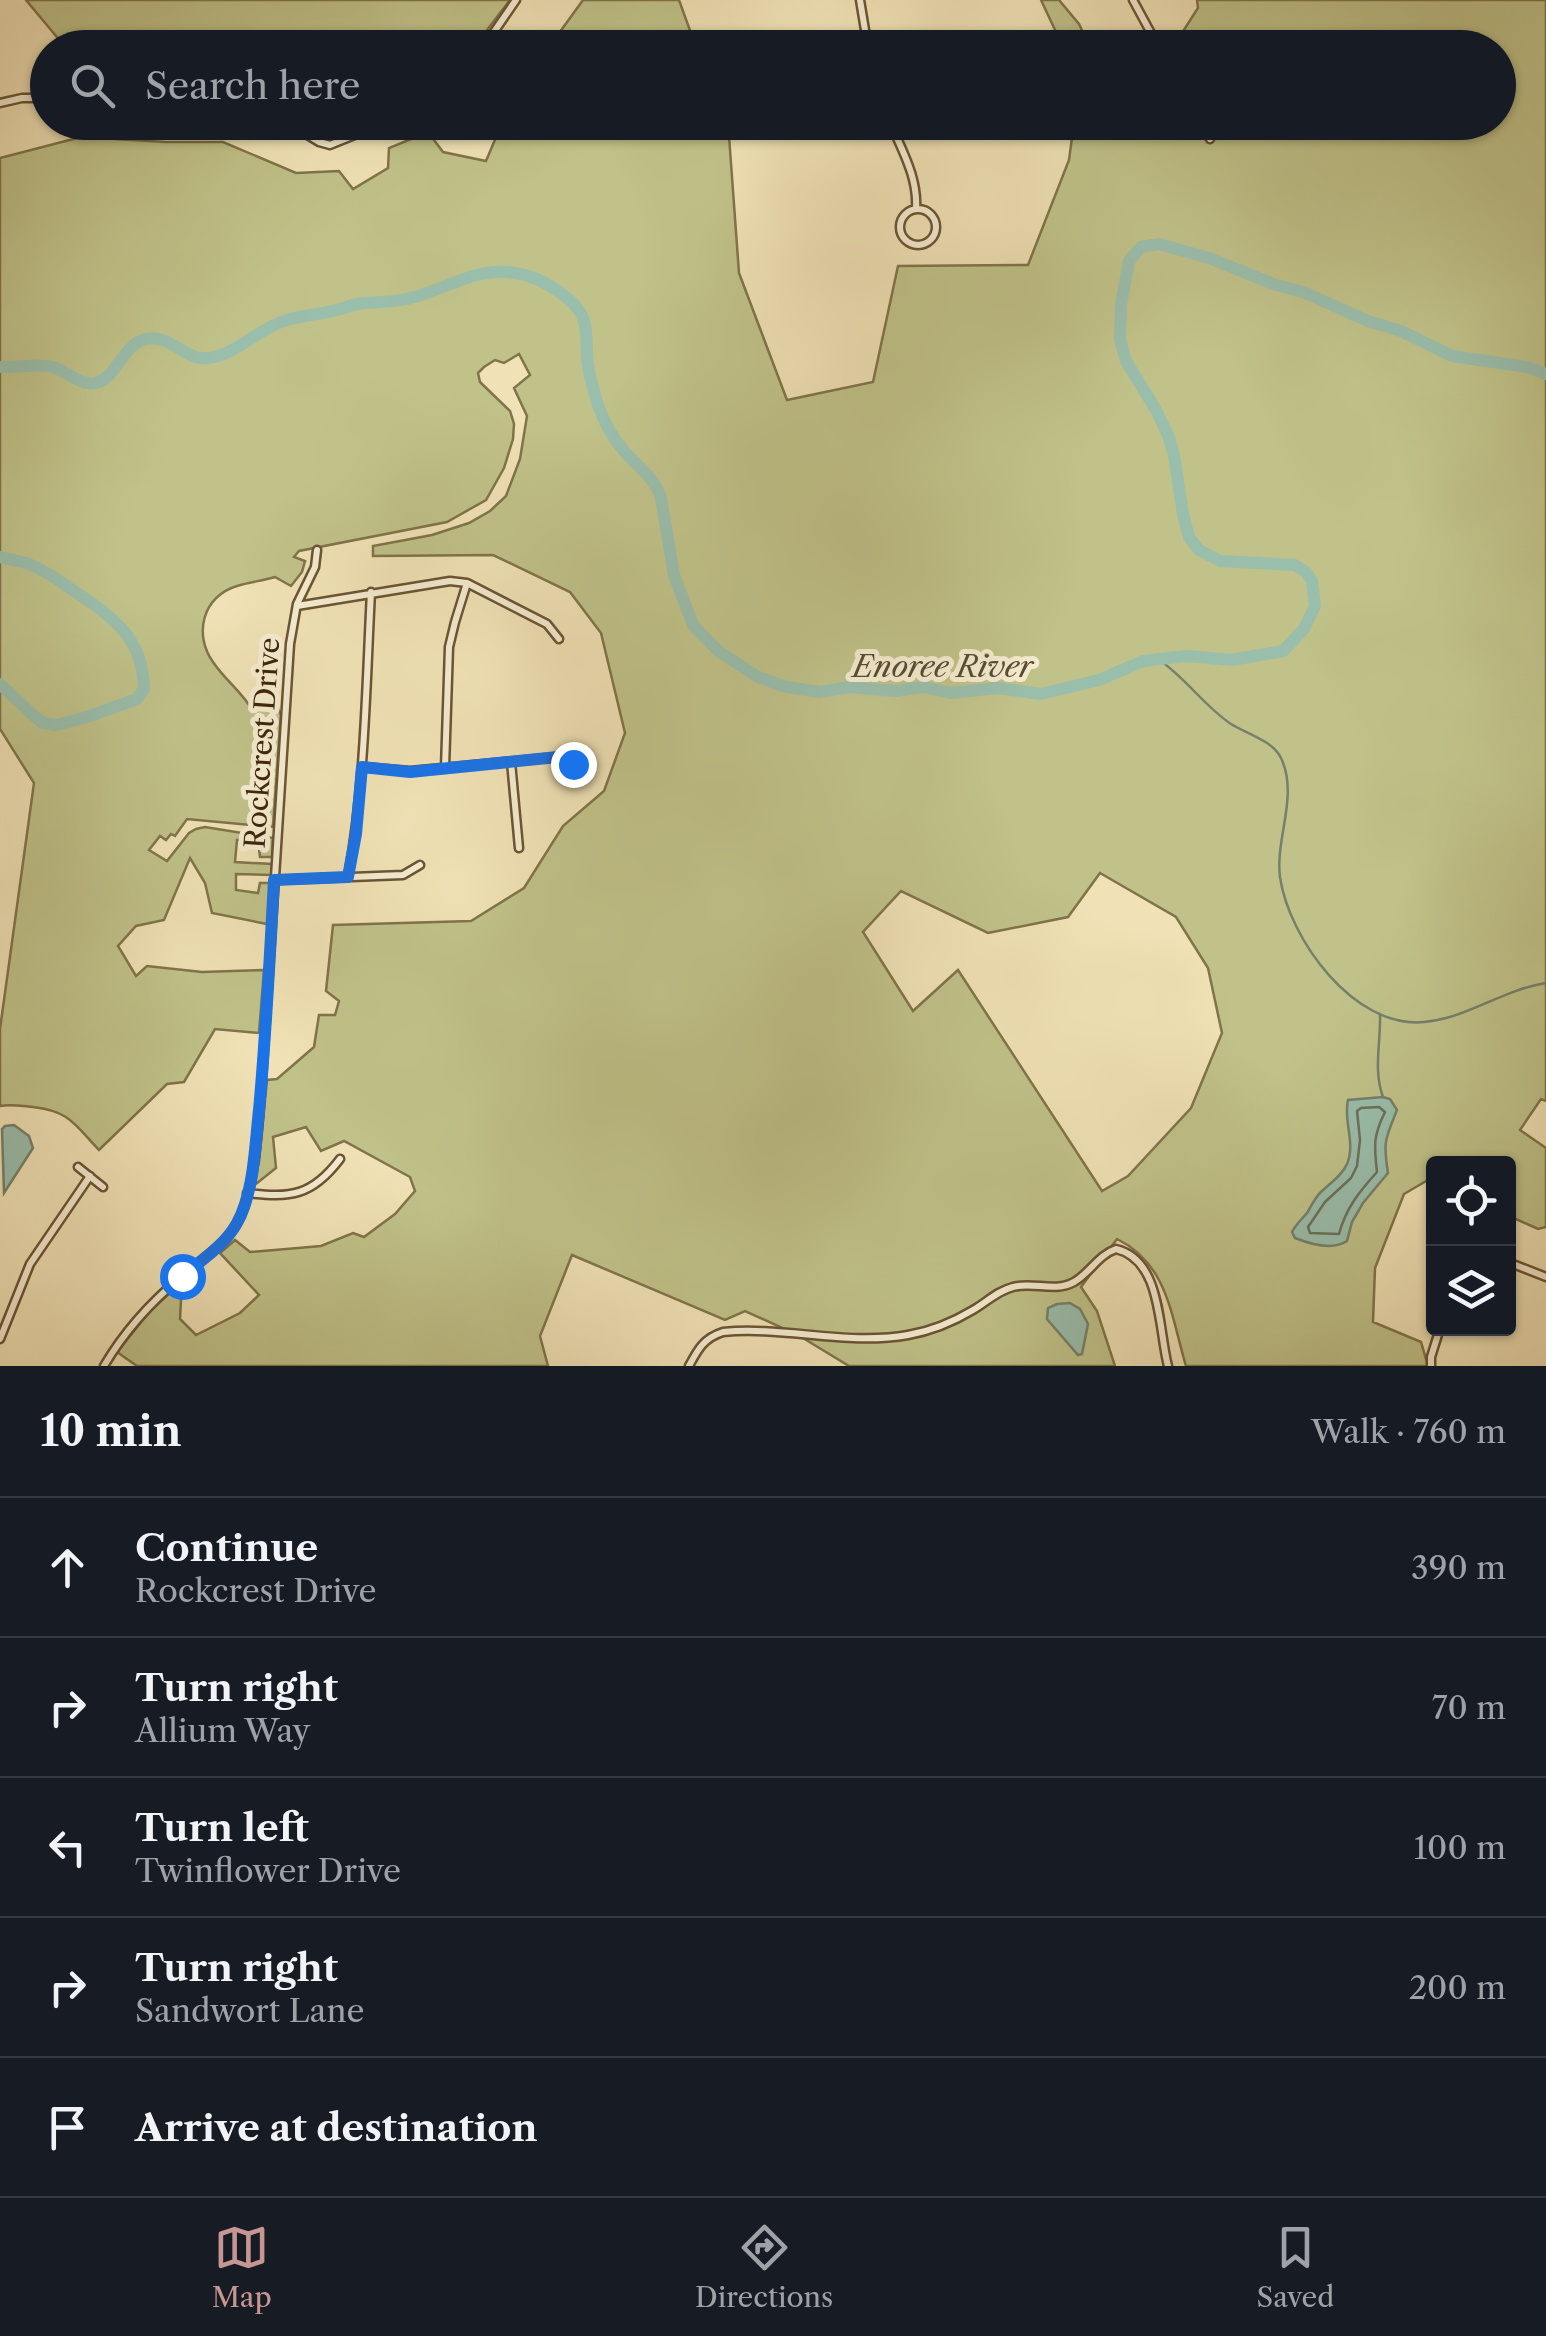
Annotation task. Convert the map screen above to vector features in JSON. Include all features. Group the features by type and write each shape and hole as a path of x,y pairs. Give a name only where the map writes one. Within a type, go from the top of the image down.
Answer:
{"street":[{"path":"495,30 516,0"},
{"path":"860,0 865,30"},
{"path":"1133,0 1149,30"},
{"path":"0,103 30,98"},
{"path":"317,140 326,145 344,140"},
{"path":"898,140 914,178 916,209"},
{"path":"916,209 931,214 936,225 933,237 920,246 904,240 899,229 905,214 916,209"},
{"name":"Rockcrest Drive","path":"104,1366 159,1296 226,1239 240,1218 247,1193 262,1080 290,644 297,606 315,567 317,550"},
{"path":"297,606 450,581 467,584 548,624 560,639"},
{"path":"445,768 450,647 467,584"},
{"path":"348,877 362,767 371,592"},
{"path":"362,767 410,772 558,757 573,764"},
{"path":"511,762 519,848"},
{"path":"274,880 403,875 420,865"},
{"path":"247,1193 296,1193 317,1184 340,1159"},
{"path":"78,1167 103,1187"},
{"path":"0,1338 30,1264 90,1176"},
{"path":"689,1366 705,1340 722,1332 874,1338 934,1328 956,1320 1010,1288 1072,1283 1102,1255 1116,1248 1137,1260 1150,1278 1168,1366"},
{"path":"1516,1265 1546,1277"},
{"path":"1431,1366 1437,1336"}],"green space":[{"path":"26,0 510,0 487,30 51,30"},
{"path":"583,0 679,0 690,30 561,30"},
{"path":"1041,0 1059,0 1082,30 1055,30"},
{"path":"1197,0 1546,0 1546,1101 1541,1099 1520,1130 1546,1148 1546,1227 1538,1229 1516,1219 1516,1156 1426,1156 1426,1181 1404,1194 1375,1268 1373,1322 1421,1342 1428,1366 1186,1366 1171,1310 1157,1277 1147,1262 1117,1239 1081,1287 1097,1311 1115,1366 849,1366 798,1335 745,1311 725,1320 572,1255 540,1336 548,1366 137,1366 117,1352 150,1311 182,1282 180,1319 196,1335 240,1313 259,1295 220,1253 235,1240 250,1252 321,1246 353,1233 364,1237 395,1214 415,1191 410,1177 344,1141 321,1151 306,1127 273,1137 276,1168 256,1184 254,1178 267,1080 277,1079 314,1047 319,1015 335,1015 339,1001 326,991 333,925 471,921 524,888 563,826 604,791 625,733 601,633 570,592 493,555 373,556 373,546 432,535 469,523 506,496 520,459 527,416 514,388 530,375 519,354 504,363 495,360 478,373 480,382 510,411 514,424 504,468 486,500 447,522 299,551 294,557 305,561 291,586 275,577 237,586 216,598 205,617 204,640 218,668 253,711 275,701 281,715 273,827 187,819 175,836 171,834 166,840 160,836 149,850 167,861 189,833 205,827 273,838 272,857 260,857 258,840 237,840 235,862 272,864 271,875 236,874 236,890 258,893 260,883 271,883 267,924 212,913 205,883 190,858 164,920 136,926 118,946 136,976 147,966 202,972 264,970 259,1033 215,1029 184,1082 167,1084 99,1150 71,1121 56,1112 0,1106 0,1029 34,783 0,729 0,158 69,140 223,142 296,173 339,171 353,189 388,168 389,148 408,140 434,140 443,152 486,161 495,140 729,140 739,273 787,400 873,382 898,266 1028,265 1069,160 1072,140 1516,140 1516,30 1184,30 1198,8","holes":["1100,873 1176,917 1208,968 1222,1033 1191,1108 1128,1176 1102,1191 958,970 913,1011 863,932 901,891 988,933 1068,917"]}],"water":[{"path":"1390,1099 1397,1110 1386,1141 1388,1173 1363,1203 1347,1241 1328,1246 1295,1238 1295,1227 1347,1164 1348,1100"},
{"path":"14,1125 29,1136 33,1148 4,1193 2,1129"},
{"path":"1070,1303 1080,1309 1088,1324 1082,1354 1078,1355 1047,1319 1048,1308"}],"waterway":[{"name":"Enoree River","path":"0,367 47,366 95,383 109,375 131,347 146,339 162,340 193,356 209,358 229,352 290,319 358,304 405,300 481,274 506,272 528,276 556,290 581,313 589,372 600,411 616,440 658,491 674,575 693,625 718,651 758,677 786,687 820,692 849,687 895,691 924,687 951,693 997,688 1041,694 1099,680 1143,661 1186,656 1232,660 1283,651 1304,629 1315,606 1312,581 1295,565 1220,561 1199,550 1189,537 1168,435 1126,361 1120,339 1121,304 1129,261 1141,247 1159,244 1209,258 1401,331 1452,356 1527,367 1546,374"},
{"name":"Enoree River","path":"0,557 46,572 110,617 134,647 144,689 137,699 56,725 43,723 0,684"},
{"path":"1158,659 1221,717 1265,742 1281,758 1288,787 1279,862 1286,901 1311,952 1350,996 1373,1011 1398,1020 1424,1022 1546,983"},
{"path":"1380,1014 1378,1066 1383,1097"}],"route":[{"path":"182,1276 232,1231 240,1218 252,1172 262,1080 274,880 348,877 362,767 410,772 558,757 573,764"}]}
